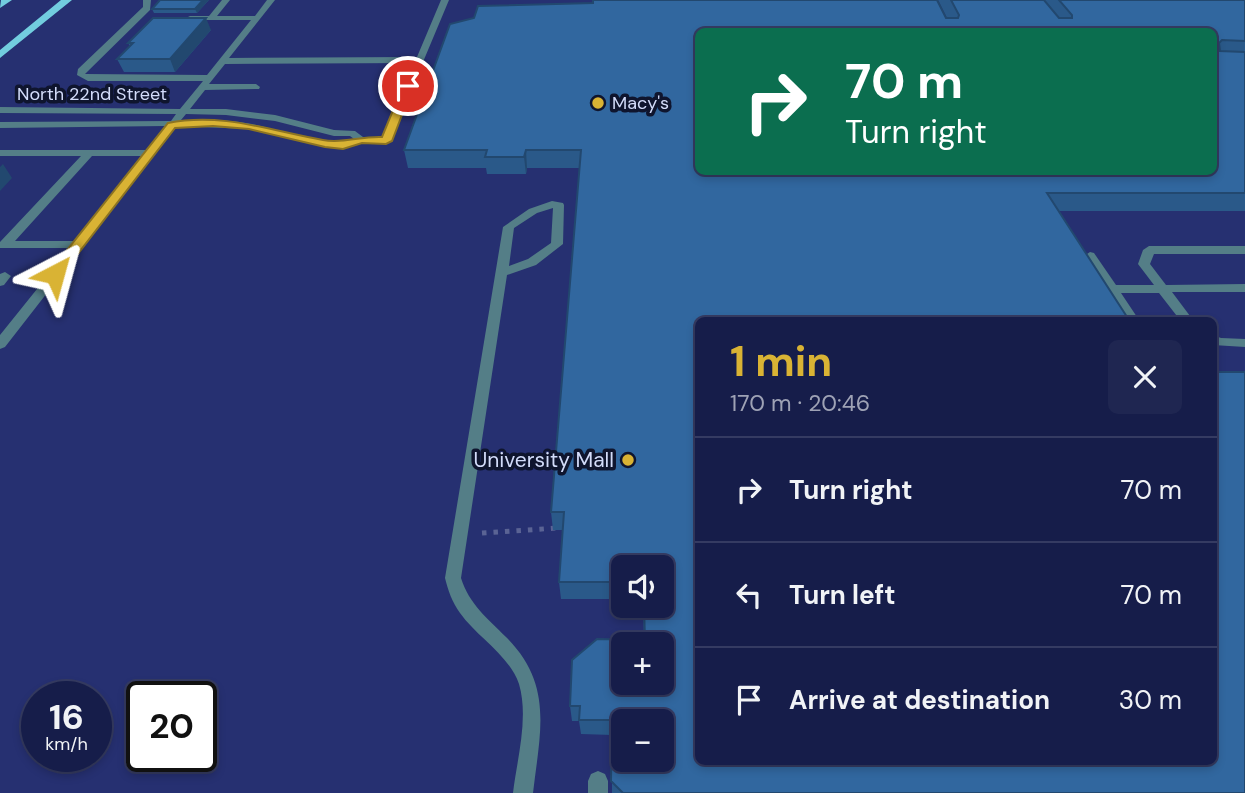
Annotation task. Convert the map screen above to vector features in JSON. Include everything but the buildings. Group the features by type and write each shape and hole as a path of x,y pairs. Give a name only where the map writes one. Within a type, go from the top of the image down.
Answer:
{"main road":[{"path":"0,5 7,0"},
{"path":"0,55 67,0"}],"lane":[{"path":"147,0 147,8 81,75 88,78 209,78"},
{"path":"211,18 226,0"},
{"path":"0,344 271,0"},
{"path":"223,61 418,60 445,0"},
{"path":"136,18 149,18"},
{"path":"186,18 256,18"},
{"name":"North 22nd Street","path":"0,125 213,123 249,126 325,144 343,145 361,140 386,141 418,60"},
{"path":"202,87 256,87"},
{"name":"North 22nd Street","path":"0,110 184,110 256,115 324,131 352,133 361,140"},
{"path":"0,153 150,153"},
{"path":"3,245 88,154"},
{"path":"502,273 532,262 557,244 559,205 550,204 539,208 509,227 453,578 458,598 518,665 528,684 531,709 523,793"},
{"path":"3,245 79,244"},
{"path":"1185,317 1144,264 1149,250 1245,250"},
{"path":"1090,256 1131,317"},
{"path":"1112,289 1245,289"},
{"path":"1217,341 1245,343"}],"path":[{"path":"460,534 566,528"}],"shaded area":[{"path":"0,0 1245,0 1245,793 0,793"}],"place":[{"name":"Macy's","path":"598,103"},
{"name":"University Mall","path":"628,460"}],"route":[{"path":"55,274 172,125 213,123 249,126 325,144 343,145 361,140 386,141 408,86"}]}
